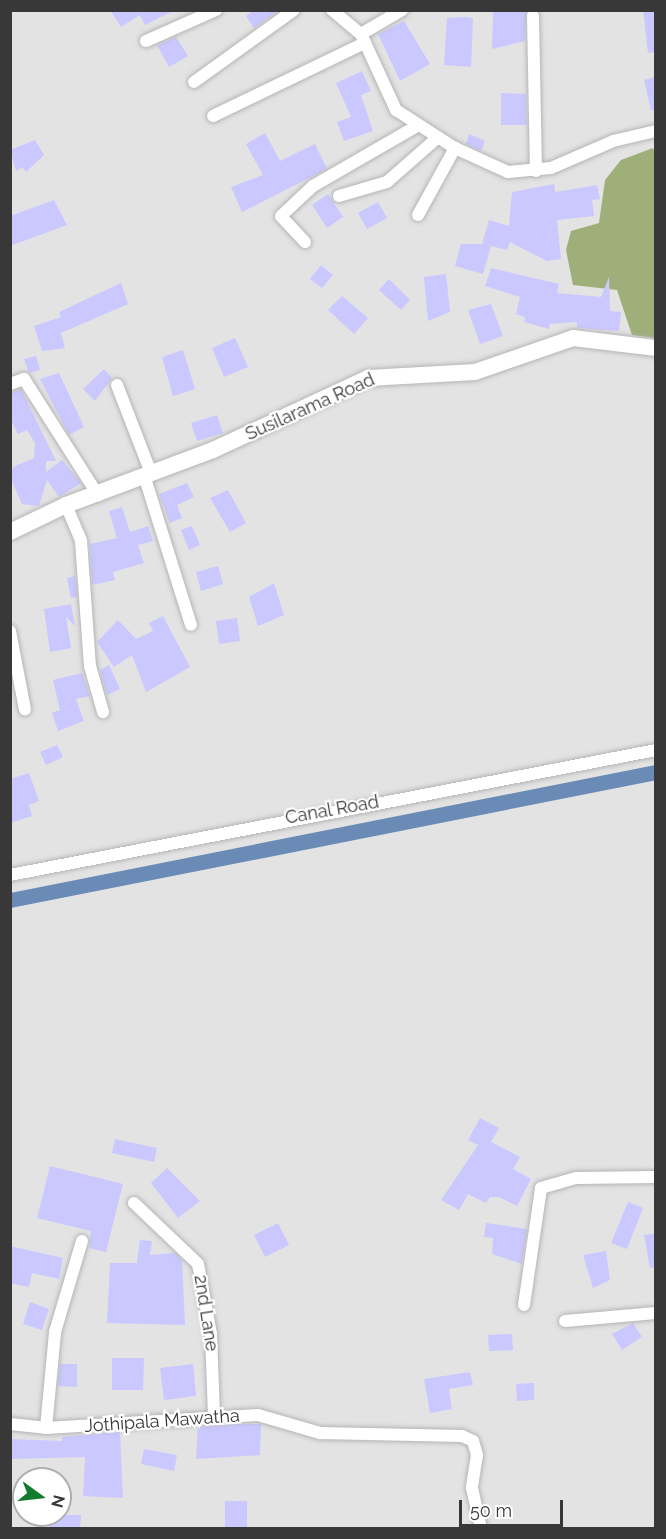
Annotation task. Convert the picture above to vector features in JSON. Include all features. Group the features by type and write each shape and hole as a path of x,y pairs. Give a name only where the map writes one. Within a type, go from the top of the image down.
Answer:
{"street":[{"path":"146,41 216,10"},
{"path":"194,82 294,10"},
{"path":"333,10 363,39 396,110 417,126 455,148 508,171 536,171 656,131"},
{"path":"213,116 363,39 402,10"},
{"path":"533,16 536,171"},
{"path":"279,206 417,126"},
{"path":"339,196 387,182 437,138"},
{"path":"418,215 455,148"},
{"path":"305,242 281,216 313,186"},
{"name":"Susilarama Road","path":"10,532 66,505 98,495 368,378 475,372 573,338 656,348"},
{"path":"10,384 24,379 98,495"},
{"path":"117,385 147,474 191,625"},
{"path":"66,505 81,541 90,666 103,712"},
{"path":"10,631 25,710"},
{"name":"Canal Road","path":"10,875 656,750"},
{"path":"524,1305 541,1188 576,1178 656,1177"},
{"name":"2nd Lane","path":"134,1203 198,1264 211,1334 214,1415"},
{"path":"46,1428 55,1332 82,1241"},
{"path":"565,1321 656,1313"},
{"name":"Jothipala Mawatha","path":"10,1424 46,1428 214,1415 258,1415 321,1434 462,1436 473,1441 477,1455 472,1488 481,1528"}],"green space":[{"path":"653,148 656,156 655,338 632,335 617,290 573,285 566,250 571,231 599,223 605,180 621,160"}],"building":[{"path":"110,10 175,10 145,25 140,15 121,27"},
{"path":"254,10 279,10 254,28 246,16"},
{"path":"493,10 526,10 525,41 492,49"},
{"path":"643,10 656,10 656,52 648,53"},
{"path":"447,18 473,18 471,67 444,65"},
{"path":"404,21 430,64 400,81 378,34"},
{"path":"176,37 188,56 169,67 157,45"},
{"path":"362,71 371,91 361,95 373,131 344,141 337,122 351,117 336,83"},
{"path":"656,77 656,110 651,110 644,80"},
{"path":"501,93 526,94 527,125 501,125"},
{"path":"265,133 280,161 315,144 327,169 242,212 231,187 263,175 246,144"},
{"path":"469,134 485,141 481,151 466,144"},
{"path":"35,140 44,155 26,172 22,167 16,171 10,150"},
{"path":"554,184 555,192 597,185 600,199 592,200 594,216 557,220 561,259 547,261 510,242 507,250 491,246 483,274 455,266 461,244 482,244 489,220 509,226 512,192"},
{"path":"328,194 343,217 327,228 312,205"},
{"path":"54,200 67,225 10,246 10,216"},
{"path":"378,202 387,218 367,229 358,213"},
{"path":"321,265 333,275 322,288 310,279"},
{"path":"491,268 559,284 557,293 601,297 609,277 610,311 621,312 619,331 577,328 577,322 550,324 549,329 524,322 525,317 516,314 520,297 485,286"},
{"path":"446,274 450,312 428,321 424,277"},
{"path":"389,279 410,300 401,310 379,290"},
{"path":"121,283 128,304 61,333 65,348 42,351 34,326 61,317 59,312"},
{"path":"342,296 368,318 354,334 328,310"},
{"path":"491,304 503,336 480,344 468,310"},
{"path":"235,338 248,367 224,377 212,348"},
{"path":"183,350 195,389 173,396 162,357"},
{"path":"36,356 40,370 29,373 24,359"},
{"path":"104,369 112,378 95,401 83,389"},
{"path":"59,373 84,427 69,435 40,379"},
{"path":"21,389 56,461 46,461 46,472 62,460 81,483 59,497 47,480 39,506 22,504 10,477 13,467 34,458 35,443 27,430 18,434 10,418 10,393"},
{"path":"217,415 223,433 197,441 191,423"},
{"path":"187,483 194,497 177,505 182,518 170,523 159,494"},
{"path":"228,490 246,523 230,532 210,498"},
{"path":"122,507 130,532 148,526 153,541 138,545 144,563 113,572 115,580 92,585 90,544 117,538 109,511"},
{"path":"192,526 200,545 189,550 181,530"},
{"path":"218,566 223,584 201,591 196,572"},
{"path":"75,576 77,597 71,598 67,578"},
{"path":"274,583 284,615 258,626 249,597"},
{"path":"71,604 75,626 66,617 71,648 50,652 44,609"},
{"path":"163,616 190,667 146,692 132,655 114,667 97,642 118,620 136,639 153,631 149,623"},
{"path":"237,618 240,641 219,644 216,621"},
{"path":"109,665 120,689 107,695 100,670"},
{"path":"82,673 90,696 76,699 84,721 58,731 52,713 60,710 53,680"},
{"path":"57,745 63,757 46,765 40,752"},
{"path":"29,773 39,801 29,805 32,816 10,823 10,779"},
{"path":"480,1118 499,1128 491,1142 520,1157 513,1169 531,1179 517,1206 499,1197 490,1197 486,1203 468,1194 459,1210 441,1200 478,1145 468,1140"},
{"path":"115,1139 157,1148 154,1162 112,1153"},
{"path":"50,1166 123,1184 106,1252 89,1248 91,1231 37,1218"},
{"path":"167,1168 200,1201 178,1218 151,1183"},
{"path":"628,1202 643,1208 627,1249 611,1243"},
{"path":"278,1223 289,1245 265,1257 254,1235"},
{"path":"486,1223 527,1229 522,1264 492,1254 493,1238 484,1237"},
{"path":"656,1233 656,1267 650,1268 644,1235"},
{"path":"140,1240 152,1241 150,1255 175,1253 182,1260 185,1325 107,1323 110,1263 137,1263"},
{"path":"10,1246 63,1258 59,1279 32,1273 29,1287 10,1283"},
{"path":"606,1251 610,1280 593,1288 583,1255"},
{"path":"30,1302 49,1309 42,1330 23,1324"},
{"path":"633,1323 642,1337 622,1350 612,1334"},
{"path":"512,1334 513,1350 489,1351 488,1335"},
{"path":"112,1358 144,1358 143,1390 112,1390"},
{"path":"60,1364 77,1364 77,1387 58,1386"},
{"path":"193,1364 196,1396 164,1400 160,1368"},
{"path":"470,1372 473,1385 449,1389 452,1409 430,1413 424,1379"},
{"path":"534,1383 534,1400 517,1401 516,1384"},
{"path":"261,1424 260,1455 196,1459 198,1427"},
{"path":"120,1432 123,1498 83,1496 85,1457 10,1459 10,1439 62,1441 62,1437"},
{"path":"144,1449 177,1455 174,1471 141,1464"},
{"path":"225,1501 247,1501 247,1528 225,1528"},
{"path":"72,1515 81,1515 80,1528 49,1528 72,1527"}],"waterway":[{"path":"10,900 656,772"}]}
